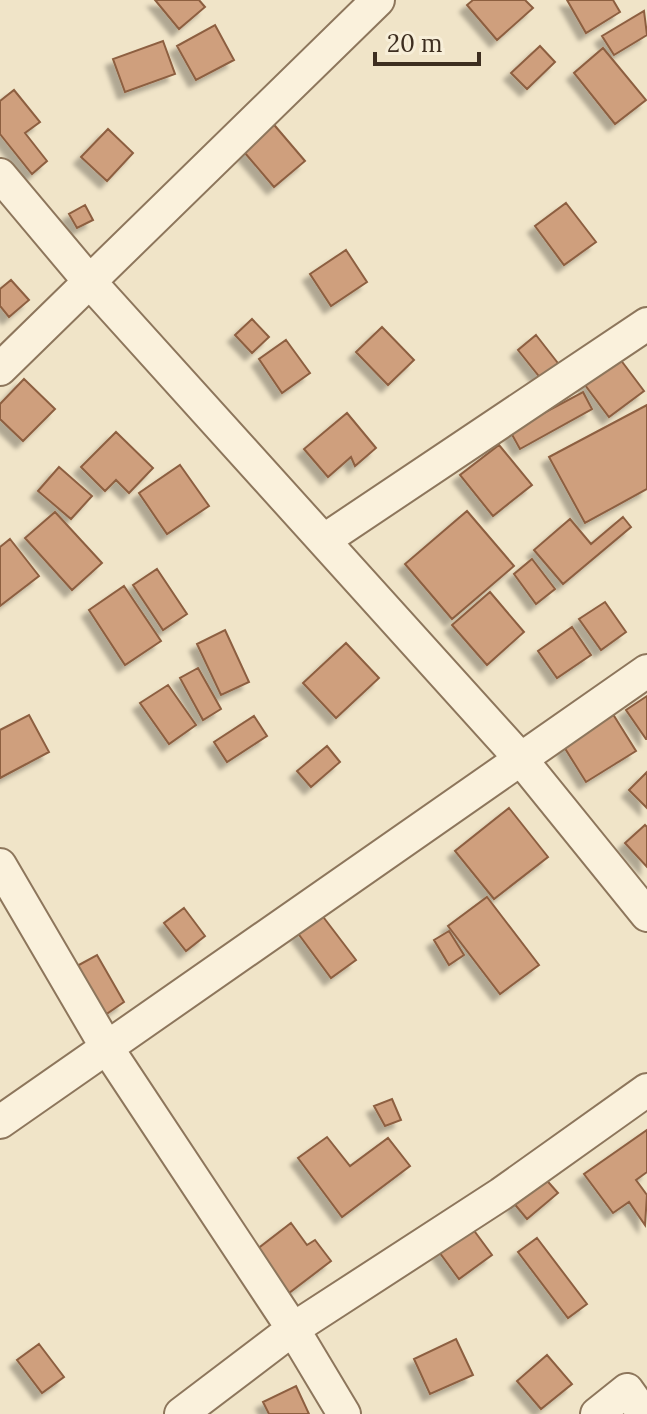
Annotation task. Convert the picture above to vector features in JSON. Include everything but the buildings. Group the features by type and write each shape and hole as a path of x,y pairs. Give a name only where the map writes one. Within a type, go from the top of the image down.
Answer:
{"street":[{"path":"0,369 378,0"},
{"path":"0,175 89,281 326,539 519,757 647,915"},
{"path":"326,539 647,324"},
{"path":"0,1122 519,757 647,671"},
{"path":"0,865 107,1048 293,1329 344,1414"},
{"path":"181,1414 293,1329 501,1194 647,1090"},
{"path":"597,1414 627,1390 644,1414"}]}
